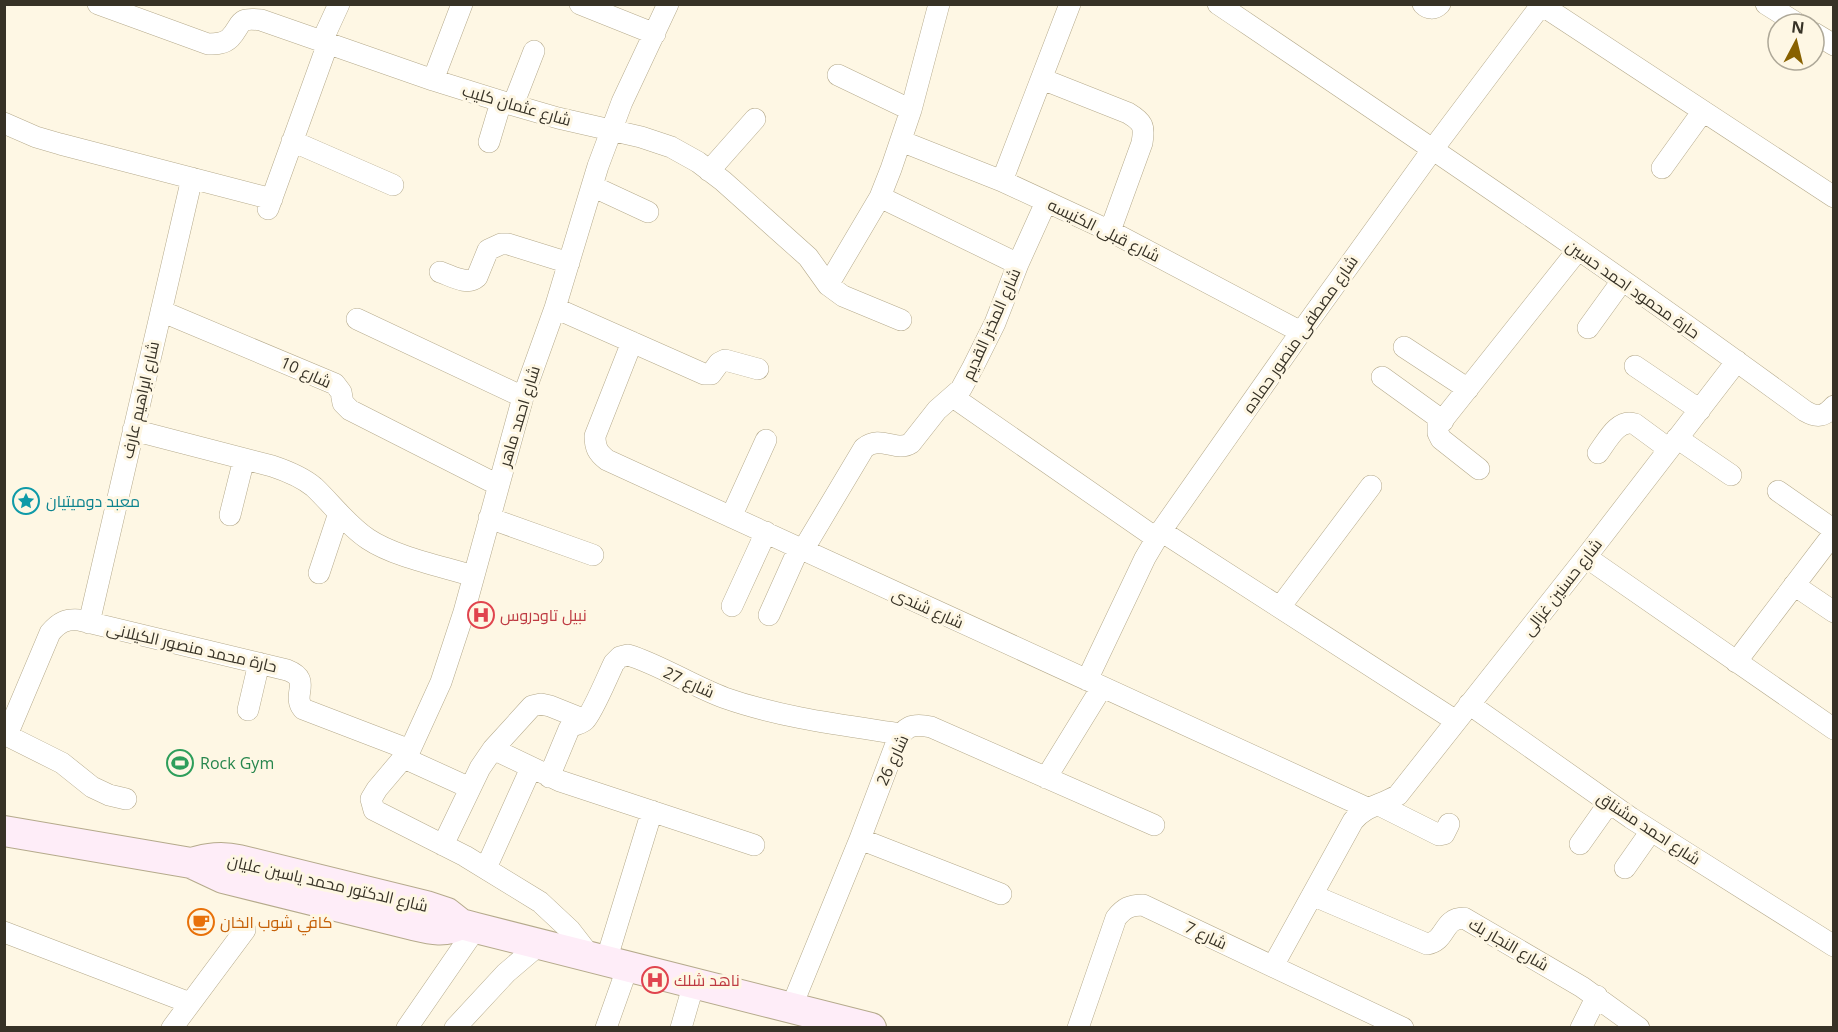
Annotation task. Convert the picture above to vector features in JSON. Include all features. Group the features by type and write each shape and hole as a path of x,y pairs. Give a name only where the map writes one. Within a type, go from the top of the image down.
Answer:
{"main road":[{"name":"شارع الدكتور محمد ياسين عليان","path":"4,831 191,863 224,878 413,925 437,930 468,926 790,1008 817,1021 871,1028"}],"street":[{"name":"شارع عثمان كليب","path":"98,4 208,44 221,44 230,38 243,20 261,20 507,104 641,137 671,147 698,162 808,257 828,285 843,296 901,320"},
{"path":"4,123 60,144 192,178 270,204 339,4"},
{"path":"433,80 462,4"},
{"path":"580,4 655,34"},
{"name":"شارع احمد ماهر","path":"443,845 374,810 371,799 407,754 441,682 453,648 523,397 555,308 592,186 622,102 668,4"},
{"path":"828,285 880,197 911,110 939,4"},
{"path":"1002,181 1070,4"},
{"name":"حارة محمود احمد حسين","path":"1218,4 1433,149 1813,416 1823,415 1833,406"},
{"path":"1423,4 1430,9 1440,4"},
{"path":"1766,4 1779,12"},
{"path":"1541,5 1833,197"},
{"name":"شارع مصطفى منصور حماده","path":"1046,778 1094,684 1159,534 1433,149 1541,5"},
{"path":"489,142 534,51"},
{"path":"838,75 911,110"},
{"path":"1042,79 1128,113 1139,119 1145,131 1110,231"},
{"path":"1662,168 1703,111"},
{"path":"709,171 755,119"},
{"path":"292,141 393,185"},
{"name":"شارع قبلى الكنيسه","path":"901,141 1002,181 1110,231 1301,332"},
{"name":"شارع ابراهيم عارف","path":"89,623 192,178"},
{"path":"592,186 648,212"},
{"path":"880,197 1018,264"},
{"name":"شارع المخبز القديم","path":"801,549 864,448 876,442 907,446 937,410 961,389 985,345 1046,202"},
{"path":"440,272 465,281 474,280 488,250 501,244 508,244 569,263"},
{"path":"1479,469 1441,440 1438,426 1578,250"},
{"path":"1588,328 1622,281"},
{"path":"555,308 707,375 714,372 719,363 725,360 758,369"},
{"name":"شارع 10","path":"161,311 335,384 350,410 498,485"},
{"path":"357,319 523,397"},
{"name":"شارع شندى","path":"632,342 595,436 595,446 599,454 607,460 1094,684 1439,836 1444,834 1449,824"},
{"path":"1404,347 1468,389"},
{"name":"شارع حسنين غزالى","path":"1373,806 1398,795 1737,361"},
{"path":"1635,366 1700,410"},
{"path":"1382,377 1443,421"},
{"name":"شارع احمد مشناق","path":"953,397 1159,534 1463,713 1610,803 1833,946"},
{"path":"1598,453 1618,427 1629,422 1731,475"},
{"path":"133,430 272,466 293,474 312,486 359,533 383,548 473,576"},
{"path":"731,517 766,440"},
{"path":"230,516 244,459"},
{"path":"1280,607 1371,486"},
{"path":"1736,662 1833,531 1778,491"},
{"path":"319,573 339,513"},
{"path":"489,518 593,555"},
{"path":"732,606 766,532"},
{"path":"769,615 801,549"},
{"path":"1586,557 1833,729"},
{"path":"1794,585 1833,612"},
{"name":"حارة محمد منصور الكيلانى","path":"6,735 50,633 57,624 68,619 294,673 300,679 302,687 299,699 303,709 407,754"},
{"name":"شارع 27","path":"486,868 540,772 568,729 585,720 614,663 620,657 628,655 700,688 749,706 800,718 901,734"},
{"path":"248,710 259,663"},
{"path":"585,720 550,706 541,704 532,706 493,749 470,788 443,845 486,868 540,902 608,961"},
{"name":"شارع 26","path":"790,1008 901,734 909,727 920,724 931,727 1154,825"},
{"path":"6,735 62,763 92,787 109,795 126,799"},
{"path":"493,749 540,772 754,845"},
{"path":"407,754 470,788"},
{"path":"1580,844 1610,803"},
{"path":"1274,966 1353,821 1373,806"},
{"path":"606,1028 608,961 652,811"},
{"path":"1625,868 1651,831"},
{"path":"860,839 1001,894"},
{"name":"شارع النجار بك","path":"1312,895 1427,944 1435,943 1451,921 1464,918 1598,996 1639,1028"},
{"name":"شارع 7","path":"1078,1028 1116,918 1122,910 1132,905 1143,905 1403,1028"},
{"path":"407,1028 468,926"},
{"path":"172,1028 245,930"},
{"path":"4,932 190,1003"},
{"path":"455,1028 506,973 540,944"},
{"path":"681,1028 694,983"},
{"path":"1581,1028 1598,996"}],"place":[{"name":"معبد دوميتيان","path":"26,501"},
{"name":"نبيل تاودروس","path":"481,615"},
{"name":"Rock Gym","path":"180,763"},
{"name":"كافي شوب الخان","path":"201,922"},
{"name":"ناهد شلك","path":"655,980"}]}
